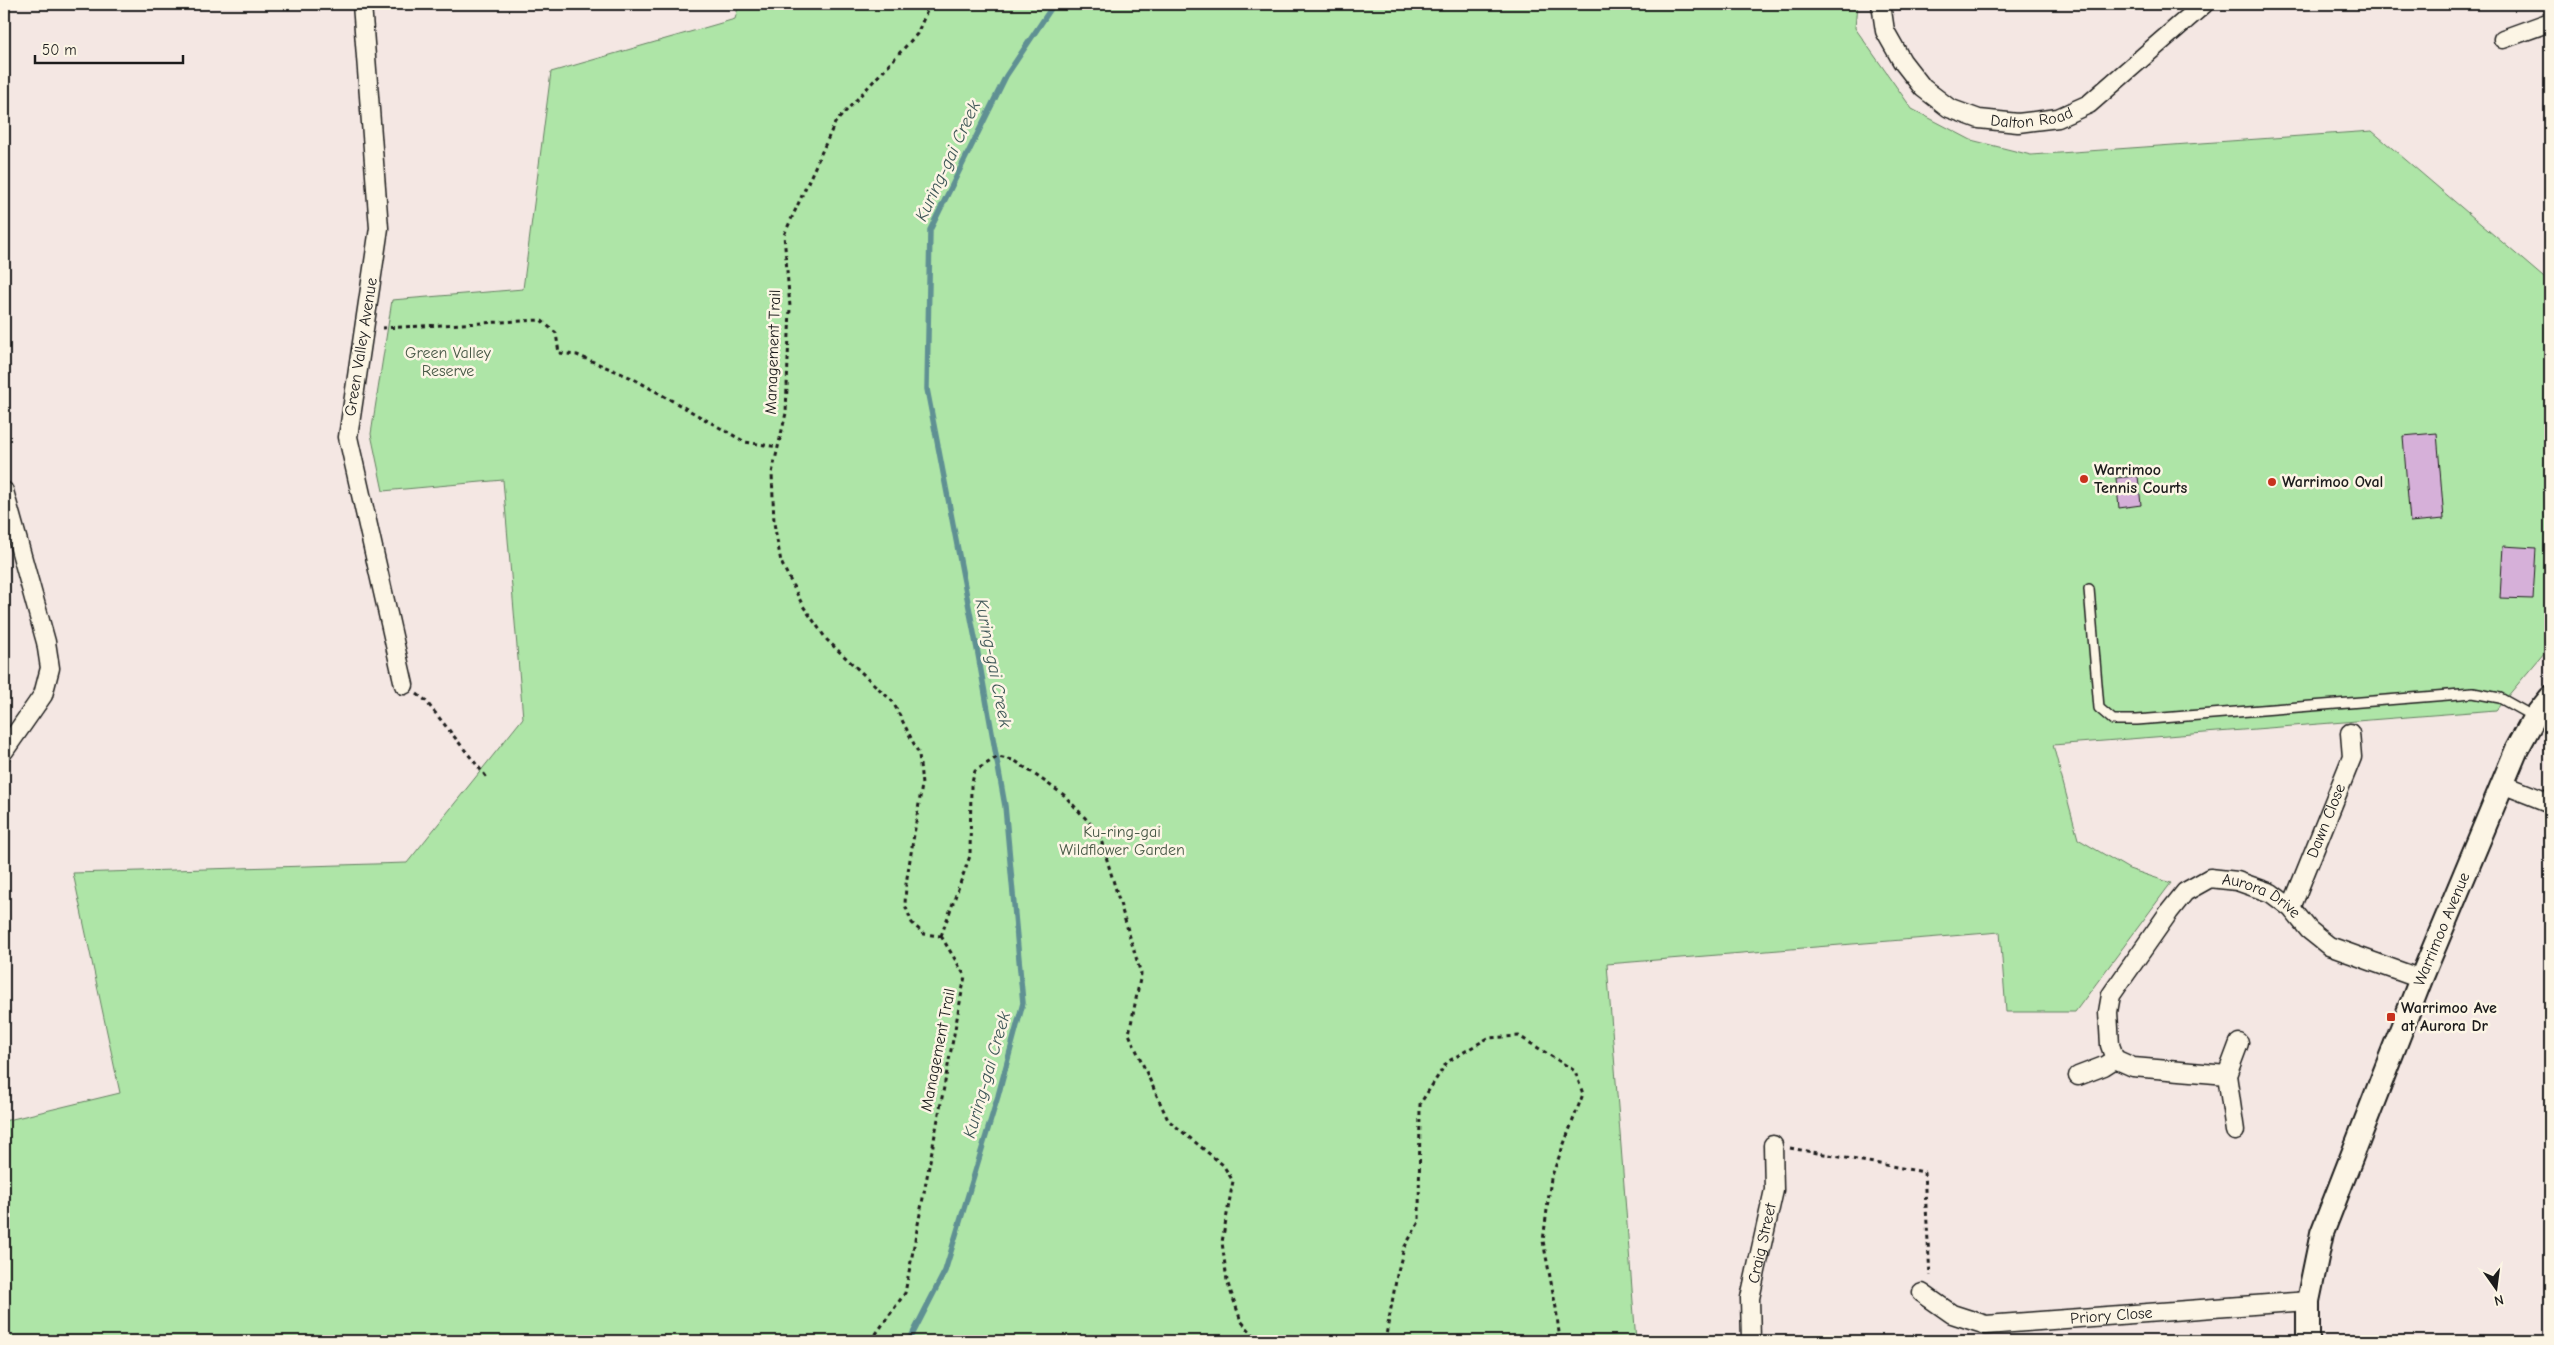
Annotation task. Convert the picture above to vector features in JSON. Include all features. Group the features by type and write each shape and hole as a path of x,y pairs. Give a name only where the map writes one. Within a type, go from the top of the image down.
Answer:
{"street":[{"name":"Green Valley Avenue","path":"362,4 379,228 348,437 404,685"},
{"name":"Dalton Road","path":"1881,4 1886,31 1902,61 1923,88 1949,108 1956,111 1979,119 2018,123 2058,118 2089,104 2204,4"},
{"path":"2503,39 2550,22"},
{"path":"4,491 46,642 50,668 43,695 4,751"},
{"name":"Warrimoo Avenue","path":"2308,1341 2308,1301 2322,1233 2421,979 2502,784 2517,749 2534,718 2550,698"},
{"name":"Dawn Close","path":"2291,908 2352,757 2350,733"},
{"path":"2502,784 2550,803"},
{"name":"Aurora Drive","path":"2115,1058 2110,1045 2108,1021 2111,995 2185,892 2210,878 2237,881 2271,893 2291,908 2309,930 2329,946 2421,979"},
{"path":"2234,1131 2227,1075 2239,1043"},
{"path":"2078,1076 2104,1066 2115,1058 2133,1067 2227,1075"},
{"name":"Craig Street","path":"1751,1341 1750,1298 1774,1190 1773,1145"},
{"name":"Priory Close","path":"1927,1296 1952,1314 1986,1324 2308,1301"}],"lane":[{"path":"2089,589 2099,708 2113,720 2137,720 2473,693 2500,698 2534,718"}],"path":[{"name":"Management Trail","path":"870,1341 905,1293 964,976 940,936 924,934 912,923 905,905 906,884 922,785 919,754 893,702 828,640 803,606 781,562 774,523 772,473 786,413 790,307 784,235 835,123 917,34 930,4"},
{"path":"364,329 541,320 556,333 560,353 577,356 632,378 745,442 778,447"},
{"path":"404,685 425,700 488,779"},
{"path":"940,936 970,856 971,786 976,770 997,758 1014,760 1064,795 1099,833 1142,974 1129,1034 1168,1120 1223,1165 1233,1181 1222,1242 1227,1281 1242,1321 1259,1341"},
{"path":"1385,1341 1397,1274 1404,1248 1419,1222 1420,1104 1447,1062 1488,1038 1519,1036 1575,1072 1583,1094 1551,1178 1543,1242 1560,1341"},
{"path":"1773,1145 1924,1172 1927,1296"}],"green space":[{"name":"Ku-ring-gai Wildflower Garden","path":"739,4 1857,4 1855,28 1912,109 1971,140 2031,155 2372,131 2550,283 2550,646 2496,710 2053,745 2078,839 2129,869 2171,883 2075,1012 2006,1012 2000,932 1607,964 1636,1341 4,1341 4,1145 7,1145 4,1121 120,1093 73,873 407,863 523,718 503,480 383,491 371,434 392,300 523,289 551,72 735,19"}],"building":[{"path":"2437,433 2444,519 2410,522 2403,436"},
{"path":"2138,476 2141,505 2119,508 2116,478"},
{"path":"2503,546 2536,548 2533,599 2500,598"}],"waterway":[{"name":"Kuring-gai Creek","path":"909,1341 945,1271 998,1096 1023,1003 1005,806 927,389 930,230 1006,76 1054,4"}],"place":[{"name":"Warrimoo Tennis Courts","path":"2084,479"},
{"name":"Warrimoo Oval","path":"2272,482"},
{"name":"Warrimoo Ave at Aurora Dr","path":"2391,1017"}],"park label":[{"name":"Green Valley Reserve","path":"448,362"}]}
